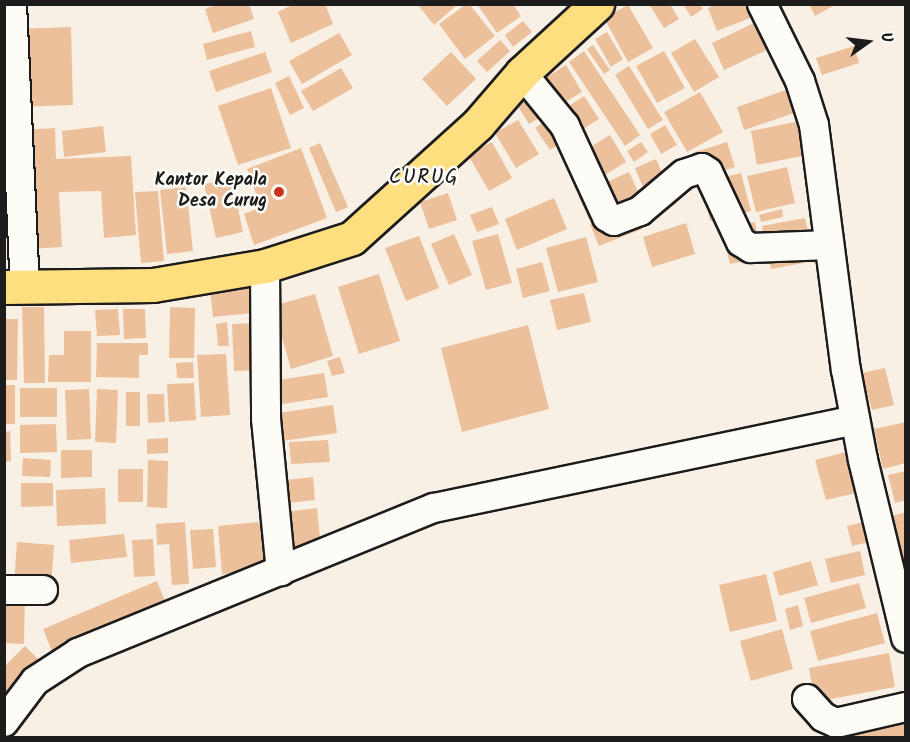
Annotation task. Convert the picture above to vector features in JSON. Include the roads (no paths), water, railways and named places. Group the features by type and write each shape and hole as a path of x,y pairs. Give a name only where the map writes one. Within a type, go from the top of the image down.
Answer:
{"main road":[{"path":"15,287 153,285 265,266 336,244 364,231 478,124 522,73 597,4"}],"street":[{"path":"12,4 15,287"},
{"path":"762,4 807,97 822,164 829,245 855,420 906,638"},
{"path":"522,73 565,126 607,217 614,221 640,211 684,174 702,168 708,172 741,242 751,248 829,245"},
{"path":"265,266 266,419 281,571"},
{"path":"4,722 26,690 62,661 281,571 381,527 452,502 855,420"},
{"path":"4,590 43,590"},
{"path":"807,699 823,717 836,723 906,707"}],"place":[{"name":"Kantor Kepala Desa Curug","path":"279,192"}],"district":[{"name":"CURUG","path":"424,178"}]}
